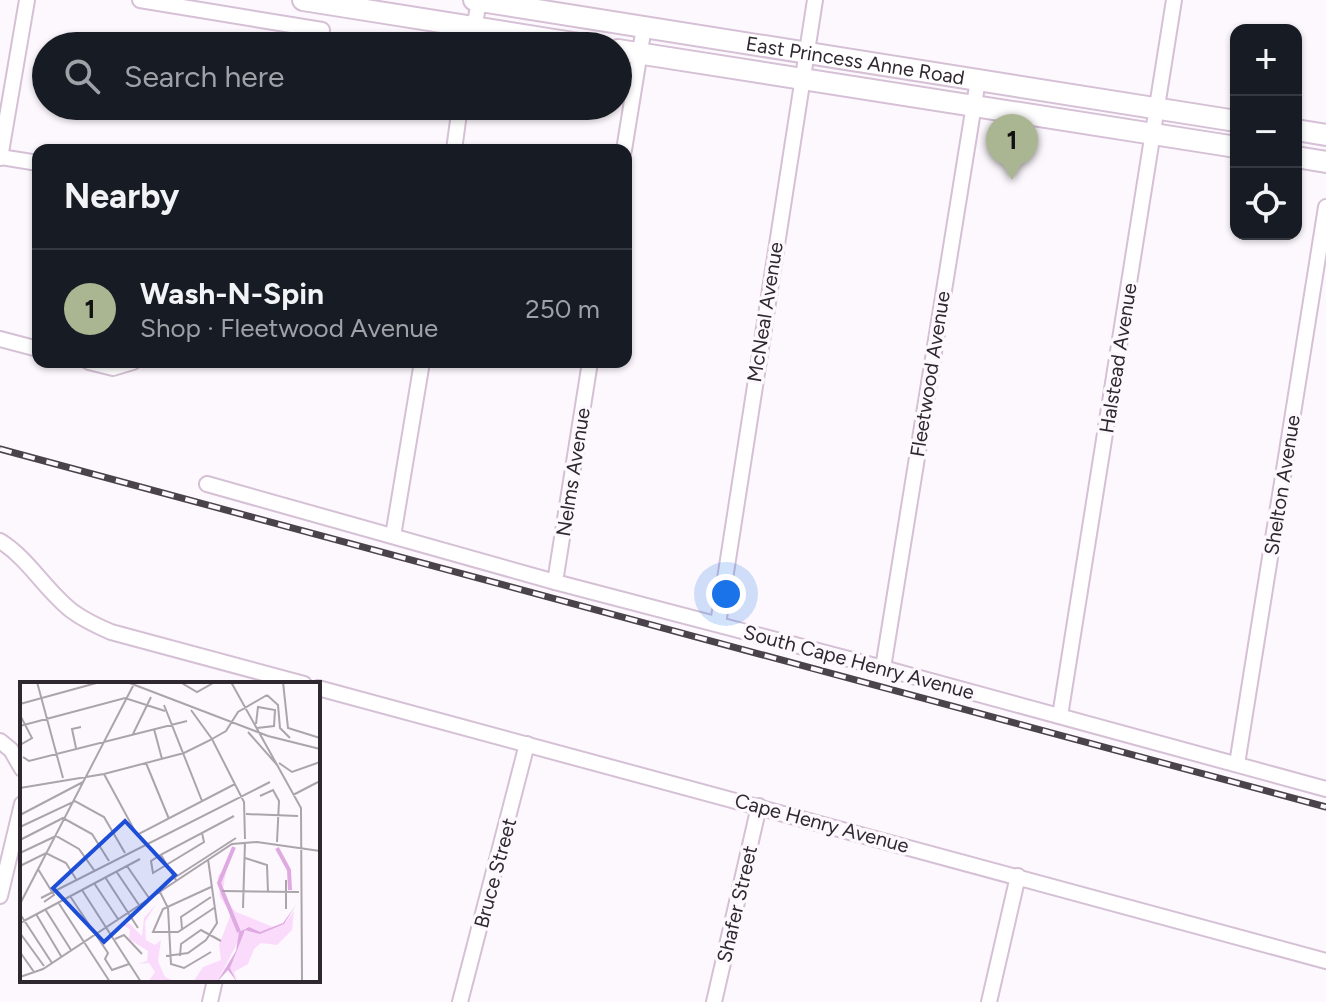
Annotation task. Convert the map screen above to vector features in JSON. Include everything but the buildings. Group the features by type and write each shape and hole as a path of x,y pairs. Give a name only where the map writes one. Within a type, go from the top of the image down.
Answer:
{"main road":[{"path":"303,0 449,32"},
{"name":"East Princess Anne Road","path":"476,0 1230,120"},
{"name":"East Princess Anne Road","path":"632,53 1230,146"},
{"path":"1302,131 1326,135"},
{"path":"1302,158 1326,162"}],"street":[{"path":"27,0 0,158 32,162"},
{"path":"140,0 322,30"},
{"path":"473,32 476,0"},
{"name":"McNeal Avenue","path":"718,624 815,0"},
{"name":"Halstead Avenue","path":"1060,716 1174,0"},
{"path":"632,102 644,27"},
{"name":"Fleetwood Avenue","path":"883,668 978,80"},
{"path":"455,144 458,120"},
{"path":"625,144 629,120"},
{"name":"Shelton Avenue","path":"1237,764 1326,207"},
{"path":"0,339 32,347"},
{"path":"393,536 421,368"},
{"name":"Nelms Avenue","path":"555,582 589,368"},
{"name":"South Cape Henry Avenue","path":"207,484 555,582 1326,789"},
{"path":"0,541 21,556 71,610 92,624 111,632 294,682"},
{"name":"Cape Henry Avenue","path":"320,689 1326,961"},
{"path":"0,741 11,750 20,766"},
{"name":"Bruce Street","path":"460,1002 527,744"},
{"name":"Shafer Street","path":"714,1002 759,806"},
{"path":"0,896 20,812"},
{"path":"989,1002 1018,876"},
{"path":"210,1002 215,982"}],"railway":[{"path":"0,449 1326,807"}],"place":[{"name":"Wash-N-Spin","path":"1012,180"}]}
